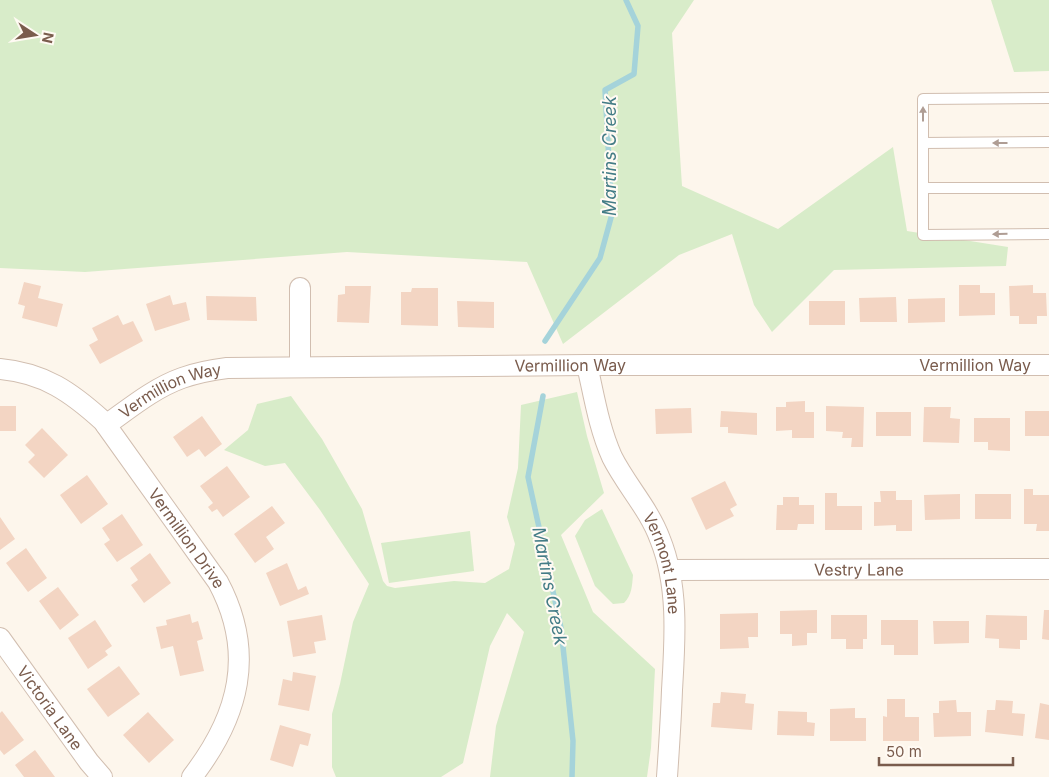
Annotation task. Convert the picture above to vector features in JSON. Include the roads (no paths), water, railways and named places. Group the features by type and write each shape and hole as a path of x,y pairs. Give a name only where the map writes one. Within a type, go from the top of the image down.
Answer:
{"street":[{"path":"300,288 300,367"},
{"name":"Vermillion Way","path":"106,425 154,392 180,378 198,372 227,368 587,365 1049,365"},
{"name":"Vermont Lane","path":"587,365 602,430 612,456 651,520 660,539 670,570 674,616 674,649 668,777"},
{"name":"Vermillion Drive","path":"0,369 15,370 38,376 57,385 82,402 106,425 218,582 225,596 235,626 240,658 236,694 222,731 211,752 192,777"},
{"name":"Vestry Lane","path":"670,570 1049,569"},
{"name":"Victoria Lane","path":"0,638 89,762 102,777"}],"lane":[{"path":"1049,98 923,99 923,235 1049,234"},
{"path":"923,143 1049,142"},
{"path":"923,188 1049,188"}],"waterway":[{"name":"Martins Creek","path":"545,341 600,258 612,214 605,90 634,74 638,26 626,0"},
{"name":"Martins Creek","path":"543,396 528,477 561,628 573,741 572,777"}]}
